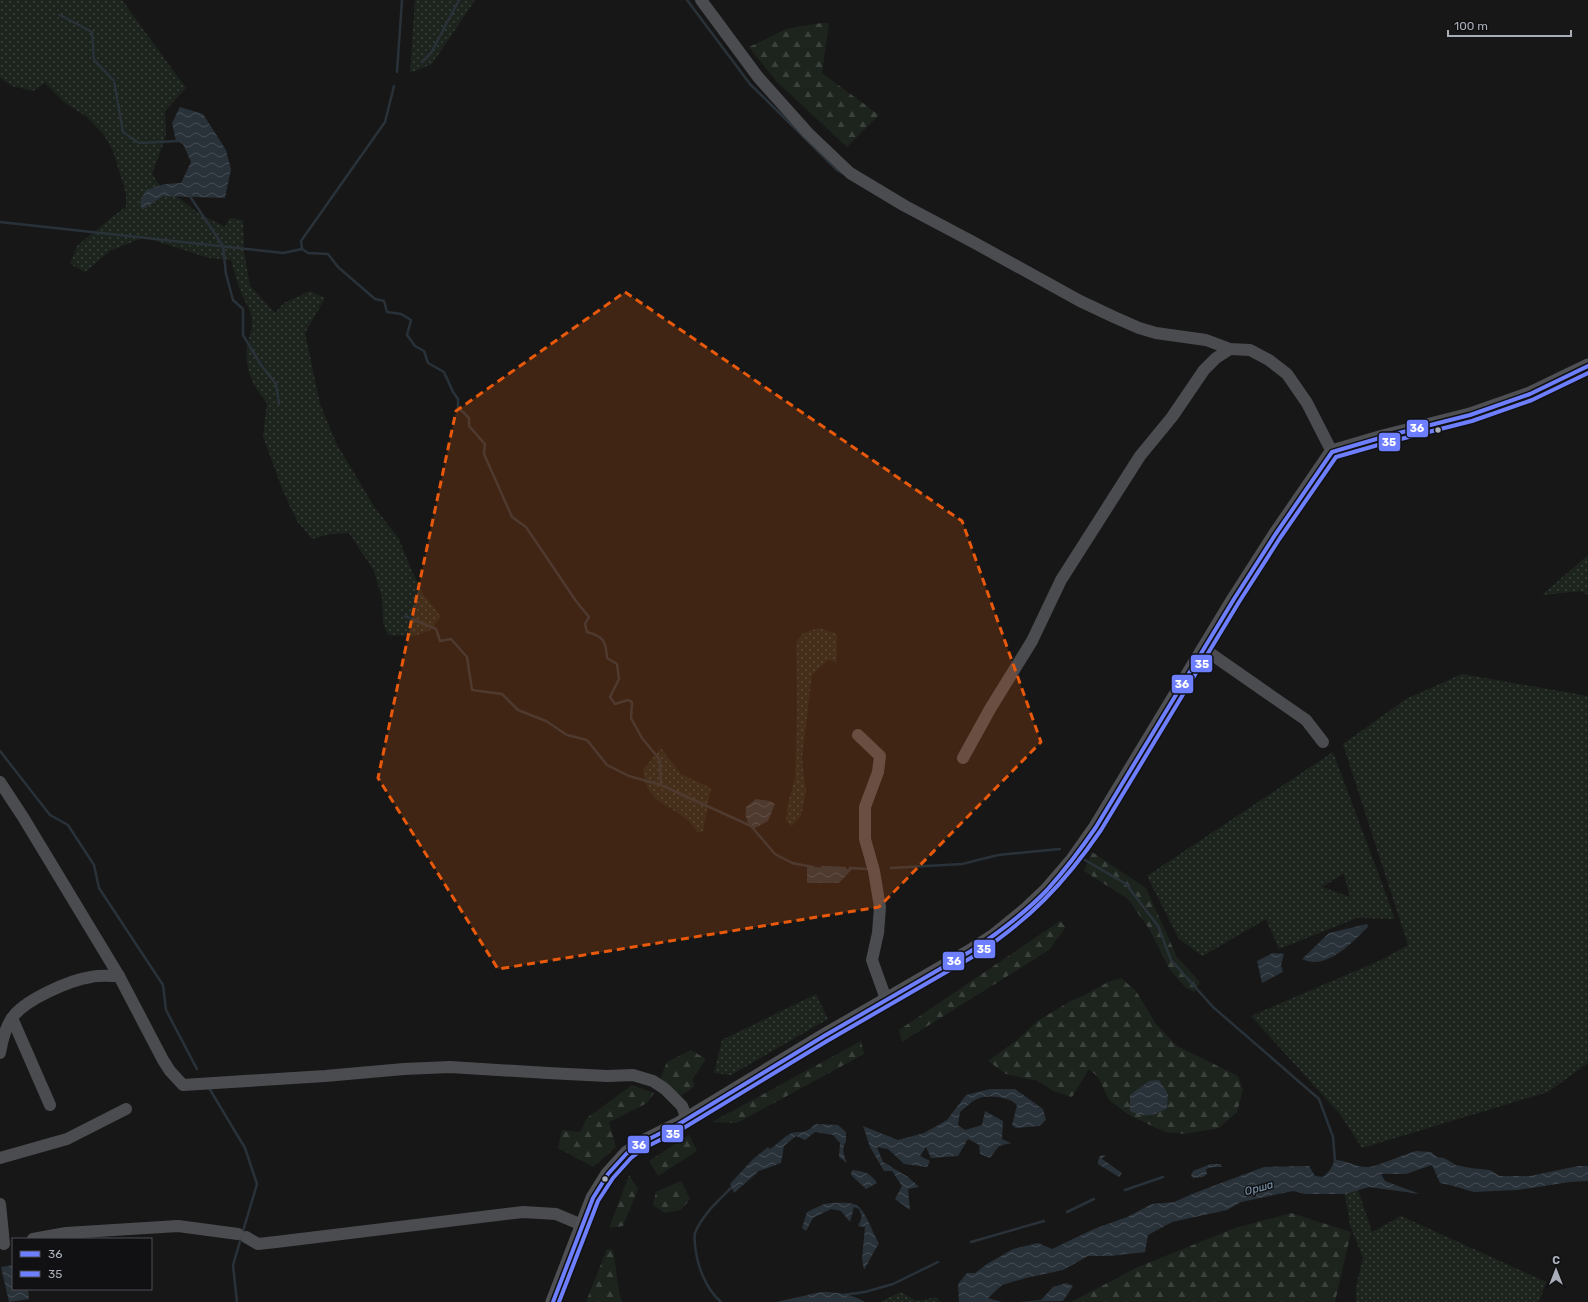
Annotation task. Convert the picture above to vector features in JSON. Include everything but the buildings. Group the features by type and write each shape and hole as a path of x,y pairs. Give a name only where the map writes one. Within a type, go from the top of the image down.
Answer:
{"main road":[{"path":"553,1302 582,1225 599,1188 619,1161 641,1143 679,1124 886,999 971,951 994,936 1027,909 1057,880 1096,827 1275,535 1332,452 1353,447 1382,437 1470,415 1530,394 1588,366"}],"street":[{"path":"701,0 758,77 808,134 850,173 905,206 1080,301 1114,317 1139,328 1156,333 1206,340 1230,350 1250,350 1269,360 1287,374 1307,403 1332,452"},
{"path":"963,758 990,709 1032,641 1061,580 1140,456 1172,417 1204,370 1216,358 1230,350"},
{"path":"1204,649 1306,720 1323,742"},
{"path":"858,735 880,756 878,772 865,807 865,839 874,871 880,907 878,933 872,960 886,999"},
{"path":"0,782 27,823 119,976 163,1060 170,1071 184,1085 450,1067 607,1076 633,1075 652,1081 665,1089 682,1106 687,1119"},
{"path":"0,1053 3,1037 12,1018 24,1005 69,983 92,976 119,976"},
{"path":"12,1018 50,1105"},
{"path":"0,1158 66,1139 126,1109"},
{"path":"0,1204 6,1244"},
{"path":"38,1238 66,1233 178,1226 242,1235 258,1244 523,1212 556,1214 582,1225"}],"highlighted area":[{"path":"625,292 962,521 1041,742 879,907 498,969 378,778 456,411"}],"green space":[{"path":"0,0 122,0 186,88 165,111 166,136 152,174 162,189 180,199 198,213 225,227 230,218 243,220 244,252 250,286 275,313 284,303 310,291 325,298 305,333 320,404 336,443 375,508 399,539 423,594 441,617 429,631 414,636 388,635 383,622 382,598 374,571 349,533 330,534 312,539 297,521 283,491 263,436 267,403 254,384 246,356 252,324 251,315 249,307 242,295 231,260 209,258 144,237 110,251 85,272 70,264 77,246 126,207 126,193 113,151 104,135 87,117 65,103 45,83 33,91 12,86 0,78"},
{"path":"415,0 475,0 432,64 410,73"},
{"path":"829,23 822,73 879,115 847,147 776,81 749,47 786,29"},
{"path":"1588,555 1588,595 1581,591 1542,595"},
{"path":"819,628 837,634 837,663 828,660 812,675 802,758 806,792 801,816 792,826 786,821 787,807 795,778 797,705 796,642 803,633"},
{"path":"1462,674 1588,696 1588,1063 1548,1092 1362,1148 1340,1114 1251,1016 1381,960 1408,945 1343,744 1406,699"},
{"path":"661,748 681,774 711,788 703,831 698,833 689,821 659,801 649,790 645,781 643,770"},
{"path":"1333,752 1395,919 1357,918 1279,949 1266,919 1203,956 1179,939 1147,876","holes":["1344,874 1350,897 1322,887"]},
{"path":"1092,852 1146,888 1177,957 1200,982 1194,992 1185,987 1170,970 1149,929 1128,899 1084,871"},
{"path":"1060,921 1066,927 1049,950 902,1042 899,1030"},
{"path":"1121,978 1136,991 1156,1024 1177,1046 1238,1076 1243,1090 1237,1112 1219,1128 1184,1134 1165,1132 1129,1115 1109,1100 1098,1077 1089,1069 1072,1097 1053,1091 1038,1081 1006,1074 988,1061 1017,1040 1039,1020 1074,999 1083,996 1108,982"},
{"path":"816,994 828,1019 731,1075 714,1073 722,1040"},
{"path":"861,1041 864,1054 737,1123 712,1122"},
{"path":"691,1050 706,1059 692,1080 695,1086 681,1096 660,1079 667,1062"},
{"path":"632,1085 654,1093 647,1103 609,1122 616,1147 593,1167 558,1148 562,1130 580,1132 587,1118"},
{"path":"689,1135 697,1151 658,1176 649,1161"},
{"path":"629,1175 638,1189 623,1226 609,1228"},
{"path":"681,1181 690,1199 681,1210 665,1213 653,1205 656,1192"},
{"path":"1358,1190 1372,1232 1401,1216 1546,1282 1539,1302 1356,1302 1356,1287 1363,1258 1350,1225 1345,1194"},
{"path":"1291,1213 1351,1232 1335,1302 1071,1302 1138,1267 1235,1228"},
{"path":"607,1249 613,1250 622,1302 586,1302"},
{"path":"900,1292 917,1301 936,1297 941,1302 880,1302"}],"water":[{"path":"180,107 203,114 226,150 231,169 225,198 163,196 142,210 140,202 146,190 165,184 181,183 191,162 183,144 176,141 172,123"},
{"path":"756,799 770,801 775,804 768,821 753,829 746,819 746,807"},
{"path":"807,866 852,869 839,883 807,883"},
{"path":"1367,924 1368,927 1338,954 1320,961 1311,962 1302,959 1329,933"},
{"path":"1273,953 1284,954 1281,965 1283,972 1262,983 1257,961"},
{"path":"1159,1080 1168,1094 1167,1108 1149,1115 1140,1115 1130,1111 1130,1095 1149,1081"},
{"path":"990,1089 1015,1089 1043,1109 1046,1120 1039,1126 1016,1128 1012,1125 1017,1105 1003,1098 985,1097 975,1100 960,1112 958,1125 965,1130 982,1125 985,1111 1003,1121 1002,1139 1011,1143 999,1146 990,1158 980,1154 979,1145 968,1139 958,1156 931,1158 926,1147 920,1156 930,1161 927,1167 904,1164 888,1149 877,1147 883,1162 908,1177 919,1187 908,1189 910,1210 895,1199 902,1186 892,1171 884,1171 870,1147 863,1126 898,1140 924,1133 947,1120 966,1095"},
{"path":"816,1124 838,1125 846,1132 846,1142 843,1149 847,1163 839,1157 840,1143 833,1135 815,1132 805,1140 796,1136 784,1146 781,1163 759,1171 734,1193 730,1184 752,1160 768,1147 770,1149 792,1133 806,1131"},
{"name":"Орша","path":"1416,1151 1431,1152 1437,1157 1444,1158 1456,1165 1490,1170 1500,1176 1530,1176 1578,1166 1588,1166 1588,1181 1570,1182 1517,1190 1474,1192 1440,1183 1432,1165 1406,1174 1381,1174 1385,1181 1420,1194 1369,1187 1345,1194 1305,1194 1293,1191 1241,1202 1227,1210 1172,1222 1148,1235 1145,1252 1110,1256 1088,1256 1063,1270 1002,1285 988,1298 1002,1302 959,1302 958,1284 967,1273 975,1273 987,1264 1013,1249 1038,1243 1052,1249 1094,1229 1127,1217 1152,1204 1174,1202 1264,1167 1309,1166 1315,1176 1323,1177 1330,1170 1335,1160 1369,1167"},
{"path":"1106,1155 1102,1159 1122,1173 1119,1177 1098,1164 1100,1156"},
{"path":"1211,1164 1221,1164 1222,1167 1206,1169 1207,1174 1203,1177 1193,1178 1191,1176 1193,1171"},
{"path":"852,1170 866,1173 877,1183 866,1189 851,1175"},
{"path":"824,1204 853,1204 857,1206 865,1215 879,1243 864,1270 862,1259 865,1227 858,1226 862,1217 859,1209 854,1207 850,1222 841,1211 831,1209 813,1218 806,1231 802,1228 807,1212"},
{"path":"12,1265 12,1290 28,1290 29,1299 9,1302 1,1267"},
{"path":"1066,1283 1073,1286 1063,1301 1019,1302 1041,1300 1053,1287"},
{"path":"821,1292 844,1294 865,1302 776,1302"}],"waterway":[{"path":"397,72 402,0"},
{"path":"422,62 431,53 459,0"},
{"path":"687,0 750,84 837,170 842,173"},
{"path":"60,15 92,32 94,60 114,81 123,132 139,143 178,141"},
{"path":"302,249 301,241 385,122 394,86"},
{"path":"191,196 223,246 226,274 233,300 243,309 243,335 261,365 276,384 279,404"},
{"path":"0,222 283,253 302,249 308,253 328,254 338,267 375,299 384,301 387,312 401,314 411,320 407,335 415,346 424,351 428,363 444,372 453,392 458,399 458,407 469,418 469,426 485,444 484,454 512,517 526,527 576,601 589,617 585,624 587,632 597,635 603,640 606,647 607,658 617,664 619,679 610,697 615,704 628,700 632,702 631,718 642,738 660,760 661,785 751,826 775,854 792,863 813,867"},
{"path":"405,616 436,629 440,641 451,639 467,657 472,690 502,694 518,710 546,721 567,735 587,740 607,765 629,776 661,785"},
{"path":"0,751 50,815 68,825 94,865 99,888 163,985 166,1010 197,1069"},
{"path":"891,868 962,864 998,855 1060,849"},
{"path":"1085,860 1126,884 1158,926 1171,960 1213,1007 1319,1099 1333,1137 1335,1162"},
{"path":"822,867 845,868"},
{"path":"850,868 867,869"},
{"path":"209,1088 245,1148 257,1184 243,1231"},
{"path":"1125,1190 1163,1177"},
{"path":"721,1302 710,1290 703,1276 696,1253 695,1233 706,1214 731,1188"},
{"path":"1067,1212 1094,1199"},
{"path":"971,1242 1044,1221"},
{"path":"237,1302 233,1265 241,1238"},
{"path":"843,1295 865,1292 893,1284 938,1262"}],"transit line":[{"name":"36","path":"553,1302 593,1198 608,1174 627,1153 641,1143 679,1124 824,1036 971,951 1030,907 1047,890 1073,859 1096,827 1234,599 1275,535 1332,452 1383,437 1470,415 1530,394 1588,366"},
{"name":"35","path":"559,1302 598,1201 613,1178 631,1158 644,1148 682,1129 827,1041 974,956 1029,915 1059,884 1101,830 1239,602 1280,538 1336,457 1472,421 1532,400 1588,373"}]}
